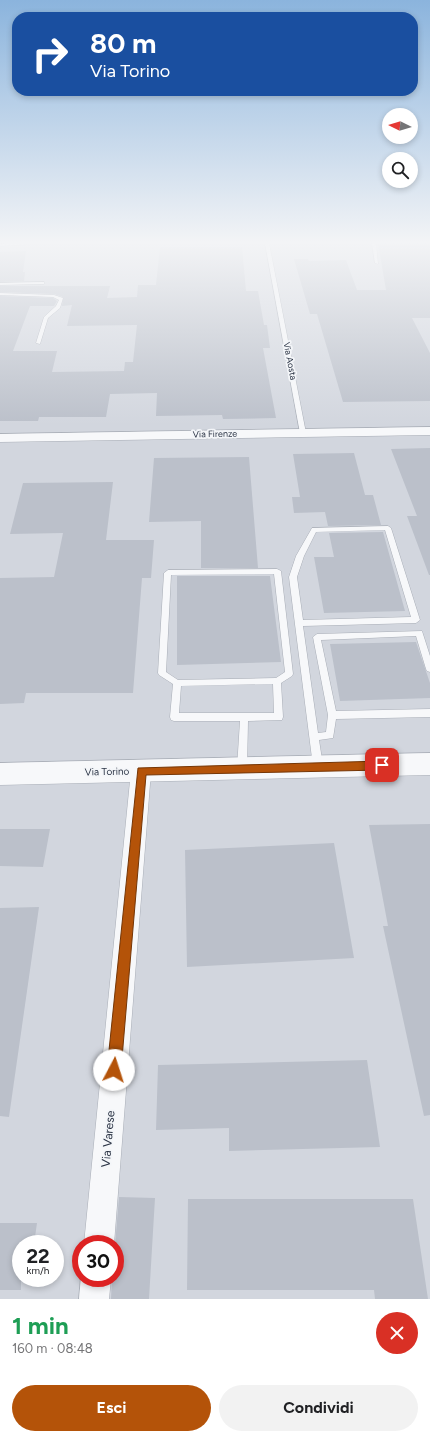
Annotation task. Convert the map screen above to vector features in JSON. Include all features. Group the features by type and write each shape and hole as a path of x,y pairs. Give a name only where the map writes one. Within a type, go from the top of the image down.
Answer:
{"street":[{"name":"Via Firenze","path":"0,438 430,430"},
{"name":"Via Torino","path":"0,774 430,764"},
{"name":"Via Varese","path":"100,1235 141,771"},
{"path":"94,1299 95,1287"}],"lane":[{"path":"38,343 46,316 58,307 59,304"},
{"name":"Via Aosta","path":"279,304 303,433"},
{"path":"299,623 416,620 388,528 314,530 300,556 293,577 299,623 318,767"},
{"path":"277,571 289,674 277,681 177,683 162,673 168,573 277,571"},
{"path":"314,737 330,735 332,715 317,637 418,633 430,669"},
{"path":"177,683 174,717 244,718 279,717 277,681"},
{"path":"332,715 430,713"},
{"path":"242,769 244,718"}],"shaded area":[{"path":"0,304 430,304 430,1299 0,1299"}],"building":[{"path":"0,304 55,304 54,306 30,306 13,351 57,351 52,372 124,371 125,362 133,362 137,325 67,326 72,305 62,306 62,304 260,304 264,325 267,325 270,348 263,348 276,418 223,419 222,415 156,416 157,393 110,394 106,417 39,417 38,421 0,421"},
{"path":"307,304 430,304 430,318 412,318 430,353 430,401 343,402 317,314 310,314"},
{"path":"430,448 429,575 407,516 417,516 391,449"},
{"path":"354,453 365,495 373,495 381,525 328,526 325,512 294,513 292,497 300,497 293,454"},
{"path":"249,457 258,568 201,568 201,521 149,522 154,458"},
{"path":"113,482 106,540 154,540 151,578 142,578 133,693 26,693 24,703 0,704 0,578 54,577 63,533 10,534 23,483"},
{"path":"383,532 405,611 324,613 314,557 334,557 329,533"},
{"path":"177,576 270,576 281,662 177,665"},
{"path":"416,642 430,683 430,698 340,701 330,644"},
{"path":"430,824 430,1115 424,1116 383,926 388,926 369,825"},
{"path":"0,829 50,829 43,867 0,866"},
{"path":"334,843 354,958 187,967 185,850"},
{"path":"39,907 9,1117 0,1116 0,908"},
{"path":"367,1060 380,1147 229,1151 229,1128 156,1130 158,1065"},
{"path":"119,1197 155,1198 149,1299 111,1299 112,1287 124,1287 124,1235 116,1235"},
{"path":"188,1199 413,1199 428,1299 375,1299 374,1290 187,1290"},
{"path":"0,1223 37,1223 35,1235 12,1235 12,1287 21,1287 21,1290 0,1290"}],"route":[{"path":"114,1070 141,771 382,765"}]}
